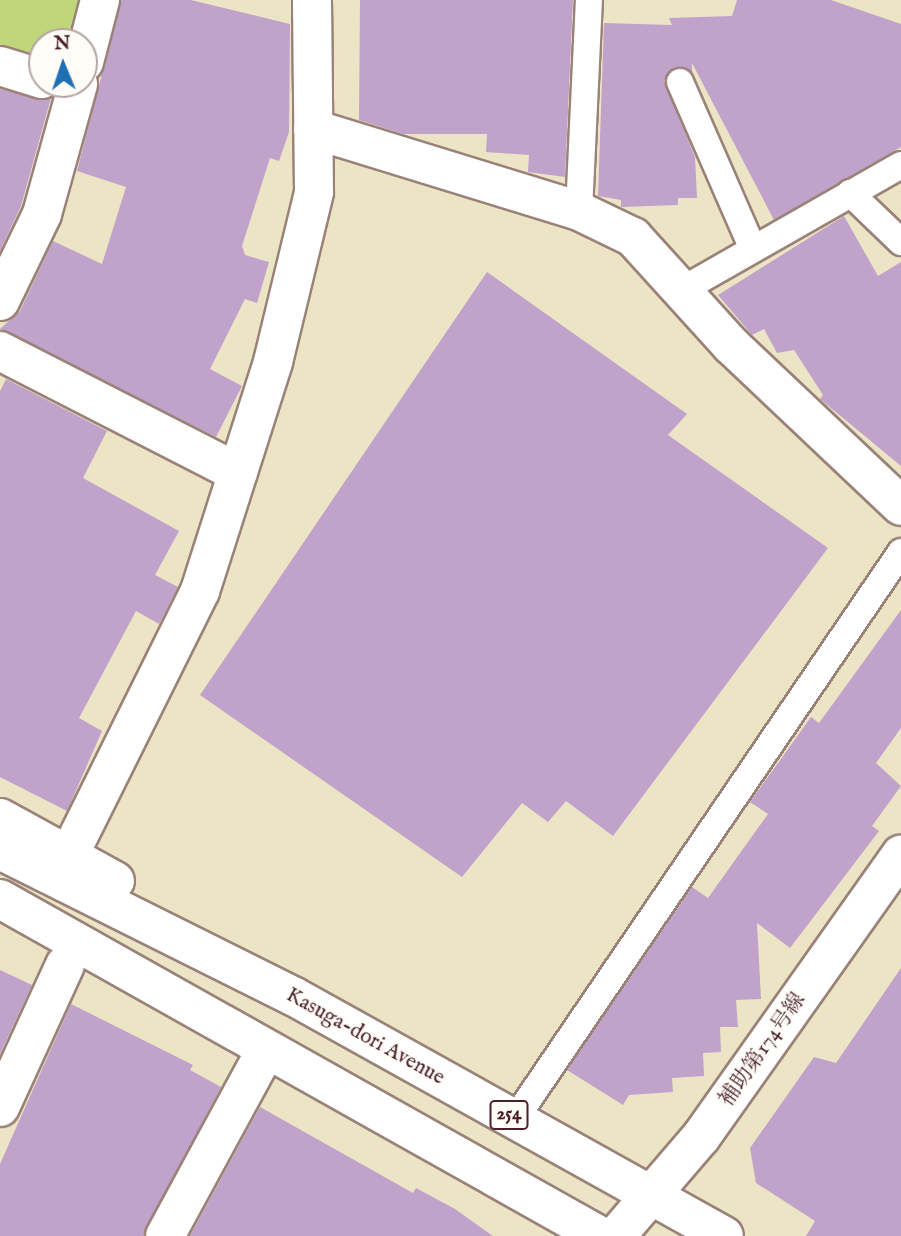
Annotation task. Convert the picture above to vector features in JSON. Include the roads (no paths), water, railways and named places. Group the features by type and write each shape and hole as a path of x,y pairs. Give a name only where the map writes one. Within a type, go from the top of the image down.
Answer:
{"main road":[{"path":"89,28 100,0"},
{"path":"69,855 200,590 304,251 314,192 312,0"},
{"path":"0,66 28,72"},
{"path":"0,301 42,214 65,98"},
{"path":"313,129 579,211 633,237 682,290 901,506"},
{"path":"0,351 238,472"},
{"path":"0,818 178,917 293,996"},
{"name":"Kasuga-dori Avenue","path":"0,850 293,996 724,1236"},
{"name":"補助第174号線","path":"616,1236 656,1196 901,855"},
{"path":"0,899 265,1052 600,1236"},
{"path":"0,929 65,965 265,1052"},
{"path":"0,1107 65,965"},
{"path":"165,1236 265,1052"}],"lane":[{"path":"579,211 589,0"},
{"path":"680,82 753,249"},
{"path":"682,290 901,165"},
{"path":"850,193 901,242"},
{"path":"515,1119 901,552"}]}
